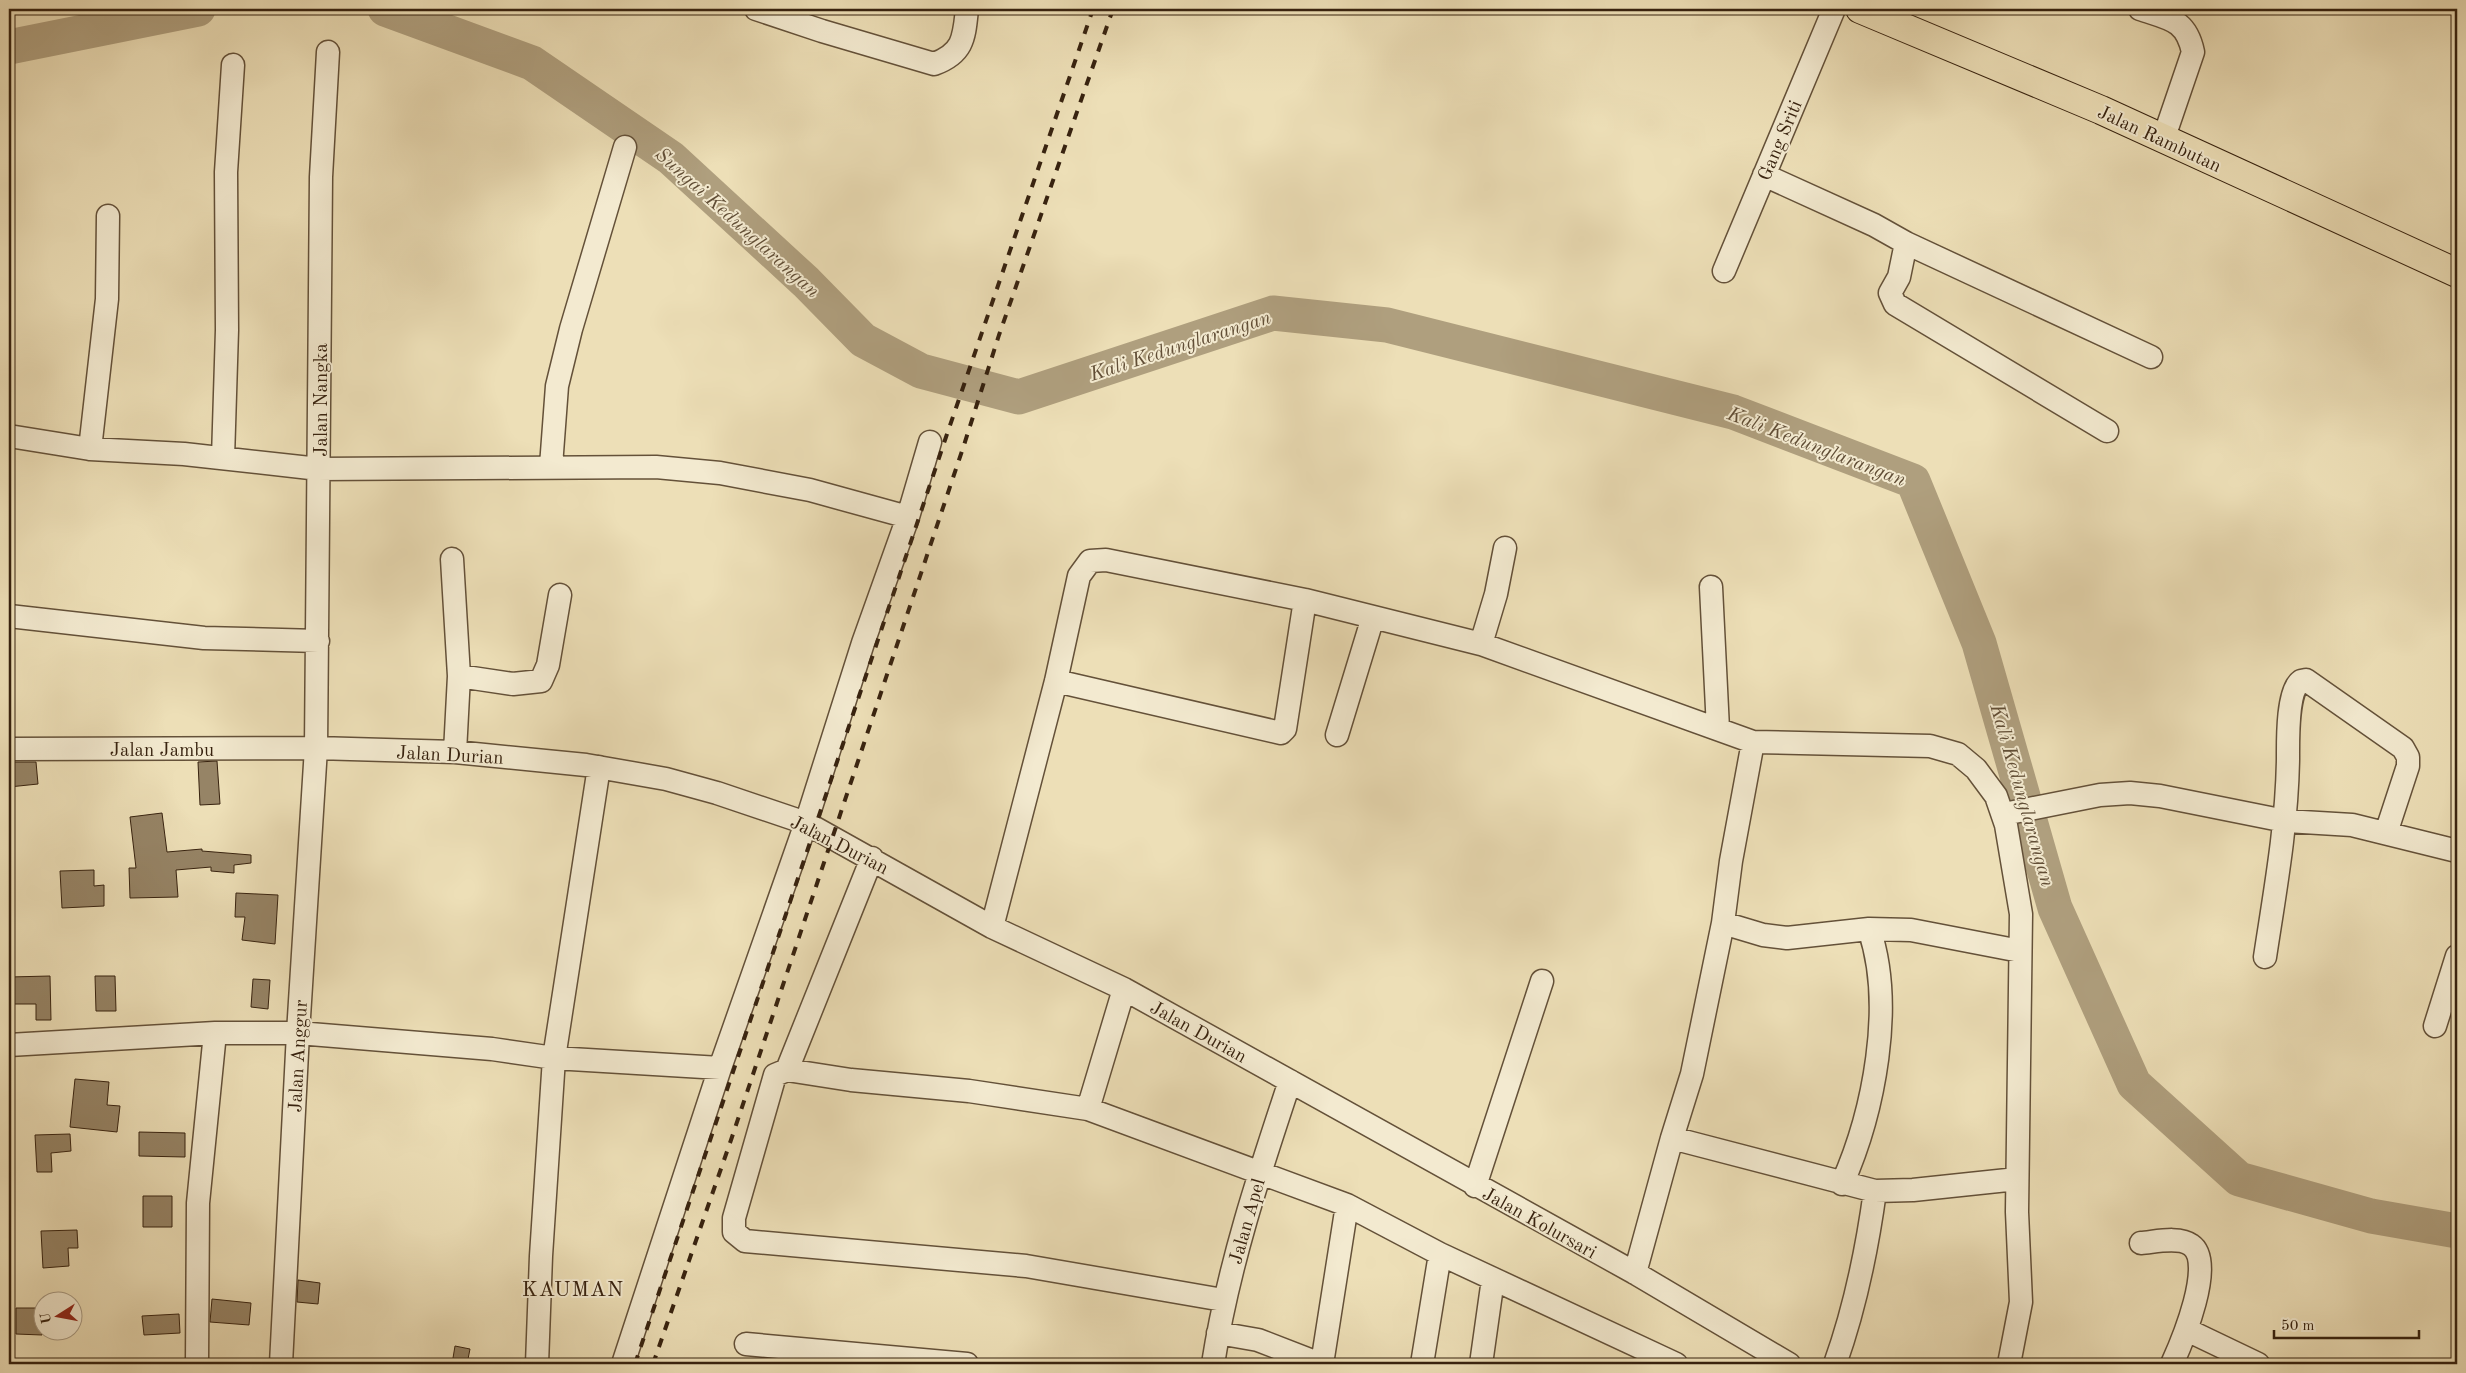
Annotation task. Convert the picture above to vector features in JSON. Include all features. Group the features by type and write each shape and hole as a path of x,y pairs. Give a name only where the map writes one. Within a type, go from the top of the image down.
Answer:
{"main road":[{"name":"Jalan Rambutan","path":"1860,9 2101,110 2457,273"}],"street":[{"path":"756,9 822,31 934,64 948,59 959,48 964,38 967,9"},
{"name":"Gang Sriti","path":"1724,271 1834,9"},
{"path":"2140,9 2179,23 2190,38 2193,52 2163,140"},
{"name":"Jalan Nangka","path":"316,748 321,177 328,52"},
{"path":"223,458 227,330 226,172 233,65"},
{"path":"551,466 557,386 571,329 624,147"},
{"path":"1764,175 1874,224 1906,243 2151,357"},
{"path":"90,449 107,299 108,216"},
{"path":"1906,243 1899,277 1890,293 1895,304 2107,431"},
{"path":"9,436 90,449 223,458 319,469 656,466 720,473 810,490 908,517"},
{"path":"623,1364 720,1068 806,823 863,643 908,517 930,442"},
{"path":"1481,644 1496,594 1505,548"},
{"path":"452,559 459,676 455,752"},
{"path":"992,927 1056,681 1079,576 1090,561 1106,560 1305,600 1481,644 1753,742 1930,746 1958,754 1976,769 2008,813 2021,914 2018,1179 2021,1302 2010,1364"},
{"path":"1711,587 1718,730"},
{"path":"459,676 513,684 541,681 548,665 560,594"},
{"path":"1056,681 1280,733 1285,729 1305,600"},
{"path":"9,616 204,638 318,641"},
{"path":"1337,735 1373,617"},
{"path":"2265,957 2285,822 2289,722 2294,690 2298,683 2306,680 2403,748 2408,757 2408,766 2386,833"},
{"path":"1635,1273 1672,1138 1692,1074 1723,923 1731,861 1753,742"},
{"name":"Jalan Durian","path":"316,748 455,752 599,767 675,781 806,823 872,858 1119,1002 1290,1081"},
{"name":"Jalan Jambu","path":"9,749 316,748"},
{"name":"Jalan Anggur","path":"281,1364 298,1033 316,748"},
{"path":"537,1364 541,1256 554,1058 599,767"},
{"path":"2008,813 2100,795 2130,793 2160,796 2285,822 2352,825 2457,851"},
{"path":"787,1070 872,858"},
{"path":"1723,923 1763,935 1788,938 1869,929 1911,930 2020,951"},
{"path":"1842,1184 1866,1118 1875,1077 1879,1033 1879,983 1873,942 1869,929"},
{"path":"2435,1026 2457,956"},
{"path":"1475,1186 1542,981"},
{"path":"1088,1110 1119,1002"},
{"path":"9,1045 215,1033 298,1033 492,1049 554,1058 720,1068"},
{"path":"197,1364 198,1203 215,1033"},
{"path":"1224,1300 1026,1266 745,1240 734,1232 734,1218 770,1087 776,1075 787,1070 851,1080 969,1091 1088,1110 1262,1166 1347,1205 1440,1254 1676,1364"},
{"name":"Jalan Kolursari","path":"1290,1081 1475,1186 1635,1273 1789,1364"},
{"name":"Jalan Apel","path":"1213,1364 1224,1300 1262,1166 1290,1081"},
{"path":"1672,1138 1809,1173 1842,1184 1875,1191 1913,1190 2018,1179"},
{"path":"1836,1364 1868,1243 1875,1191"},
{"path":"1218,1333 1258,1340 1321,1364 1347,1205"},
{"path":"2141,1243 2185,1242 2197,1251 2201,1262 2200,1278 2187,1330 2172,1364"},
{"path":"1422,1364 1440,1254"},
{"path":"1481,1364 1493,1279"},
{"path":"2187,1330 2258,1364"},
{"path":"746,1344 967,1364"}],"building":[{"path":"217,761 220,804 200,805 198,762"},
{"path":"9,762 36,762 38,784 9,787"},
{"path":"162,813 167,852 202,849 202,851 251,855 251,863 234,865 234,873 211,871 211,867 176,870 178,897 130,898 129,868 136,868 130,817"},
{"path":"94,870 94,886 104,885 104,906 62,908 60,871"},
{"path":"236,893 278,895 275,944 242,940 245,917 235,917"},
{"path":"50,976 51,1020 36,1020 36,1004 9,1004 9,977"},
{"path":"95,976 115,976 116,1011 96,1011"},
{"path":"253,979 270,980 268,1009 251,1007"},
{"path":"75,1079 109,1082 107,1105 120,1106 117,1132 70,1127"},
{"path":"139,1132 185,1133 185,1157 139,1156"},
{"path":"70,1134 71,1151 51,1153 52,1172 37,1172 35,1135"},
{"path":"143,1196 172,1196 172,1227 143,1227"},
{"path":"77,1230 78,1248 68,1248 69,1266 43,1268 41,1231"},
{"path":"298,1280 320,1283 318,1304 297,1302"},
{"path":"212,1299 251,1303 249,1325 210,1322"},
{"path":"16,1308 32,1308 32,1335 16,1334"},
{"path":"179,1314 180,1333 144,1335 142,1316"},
{"path":"455,1346 470,1349 467,1364 452,1364"}],"waterway":[{"name":"Sungai Kedunglarangan","path":"9,47 198,9"},
{"name":"Kali Kedunglarangan","path":"385,9 532,63 671,158 806,282 863,340 921,371 1019,397 1273,313 1387,325 1733,412 1913,481 1979,643 2055,908 2134,1084 2239,1179 2371,1216 2457,1231"}],"railway":[{"path":"635,1364 945,440 1093,9"},
{"path":"653,1364 731,1140 964,445 999,335 1113,9"}],"district":[{"name":"KAUMAN","path":"573,1289"}]}
